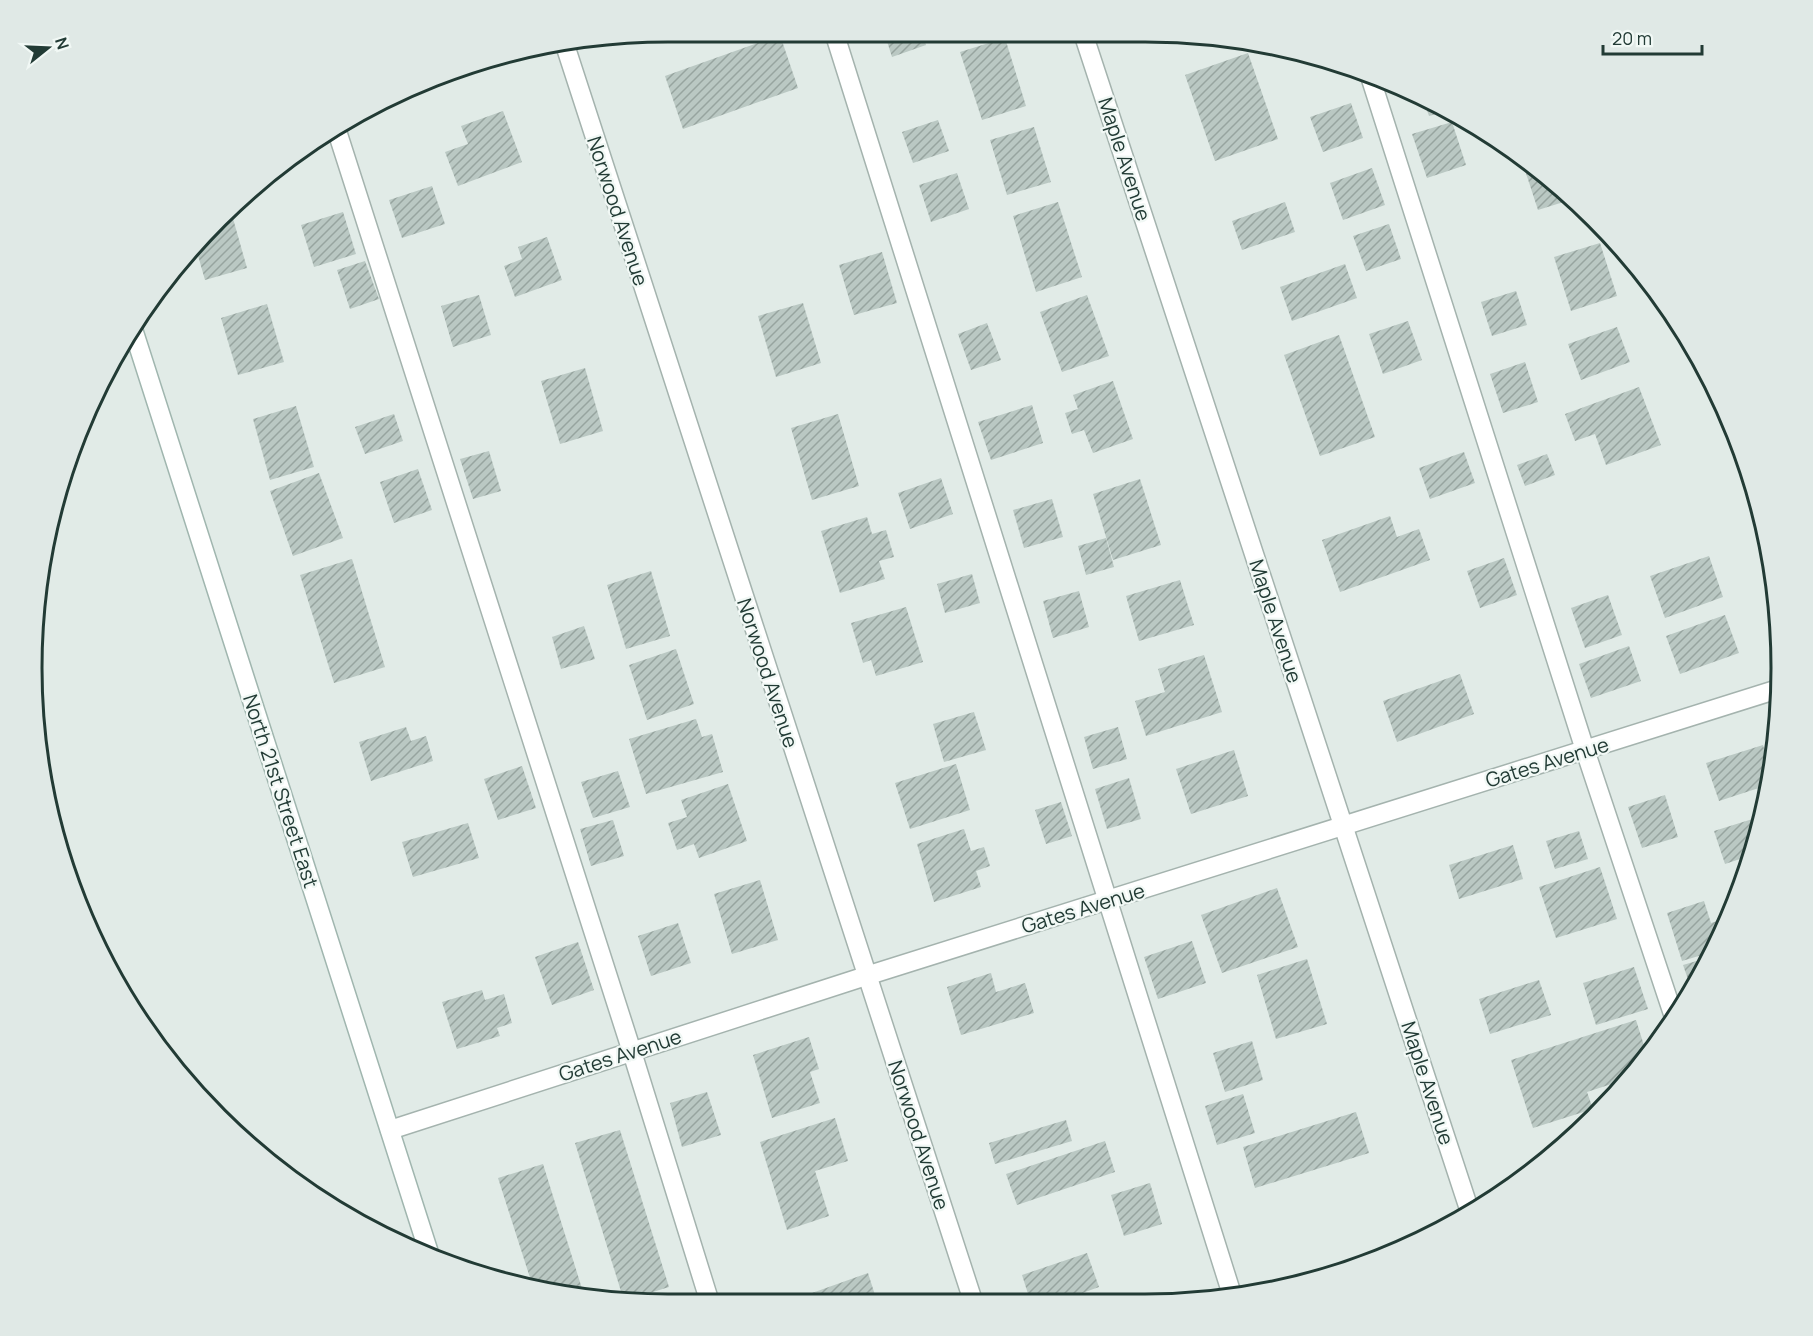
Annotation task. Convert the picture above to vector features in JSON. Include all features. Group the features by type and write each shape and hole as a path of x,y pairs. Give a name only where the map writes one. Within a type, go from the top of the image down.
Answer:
{"street":[{"path":"837,42 1230,1288"},
{"name":"Maple Avenue","path":"1086,42 1467,1204"},
{"name":"Norwood Avenue","path":"567,50 971,1294"},
{"path":"1373,85 1585,750 1671,1007"},
{"path":"339,136 707,1294"},
{"name":"North 21st Street East","path":"136,339 427,1245"},
{"name":"Gates Avenue","path":"390,1130 866,976 1770,691"}],"building":[{"path":"760,42 782,42 798,88 683,129 665,76"},
{"path":"887,42 925,42 926,45 892,57"},
{"path":"992,42 1006,42 1026,106 982,120 960,52"},
{"path":"1248,53 1278,139 1215,161 1185,75"},
{"path":"1351,103 1363,138 1323,152 1310,117"},
{"path":"1427,110 1435,114 1429,116"},
{"path":"503,111 522,162 458,186 445,152 468,144 461,126"},
{"path":"938,120 949,151 913,163 902,132"},
{"path":"1452,123 1466,165 1427,178 1412,134"},
{"path":"1034,127 1051,182 1007,195 990,140"},
{"path":"1372,168 1385,205 1343,220 1330,183"},
{"path":"1525,170 1563,202 1538,210"},
{"path":"957,173 969,209 931,222 919,185"},
{"path":"432,186 445,224 402,238 389,200"},
{"path":"1058,202 1082,277 1036,292 1013,216"},
{"path":"1285,202 1295,232 1242,250 1232,221"},
{"path":"343,212 356,254 314,267 301,225"},
{"path":"233,218 247,268 205,280 198,254"},
{"path":"1389,224 1401,259 1366,271 1353,236"},
{"path":"547,237 562,280 515,297 504,266 522,259 518,247"},
{"path":"1600,243 1617,296 1571,311 1554,257"},
{"path":"882,252 897,303 854,315 839,265"},
{"path":"365,261 379,299 350,309 337,270"},
{"path":"1345,264 1357,298 1292,321 1280,287"},
{"path":"1516,291 1527,325 1492,336 1481,302"},
{"path":"479,295 491,335 453,347 441,306"},
{"path":"1087,295 1109,356 1062,372 1040,312"},
{"path":"803,303 821,363 776,377 758,316"},
{"path":"267,304 284,362 238,375 221,318"},
{"path":"1408,321 1422,360 1383,374 1369,334"},
{"path":"987,323 1001,360 971,370 958,334"},
{"path":"1617,327 1630,362 1581,380 1568,344"},
{"path":"1339,335 1375,437 1320,456 1284,355"},
{"path":"1525,362 1538,402 1503,413 1490,374"},
{"path":"585,368 603,431 560,444 541,381"},
{"path":"1113,381 1133,439 1093,453 1084,430 1072,434 1065,413 1078,409 1073,395"},
{"path":"1639,387 1661,445 1606,465 1595,434 1575,441 1565,414"},
{"path":"1032,405 1043,443 991,460 978,422"},
{"path":"296,406 314,467 270,480 253,419"},
{"path":"394,414 403,441 365,454 355,427"},
{"path":"838,414 859,486 812,500 791,428"},
{"path":"489,451 501,491 473,499 460,459"},
{"path":"1464,452 1475,483 1430,499 1419,468"},
{"path":"1547,454 1555,475 1525,486 1517,465"},
{"path":"418,469 432,510 394,523 380,482"},
{"path":"319,473 343,538 293,556 270,491"},
{"path":"941,478 953,514 910,529 898,493"},
{"path":"1140,479 1161,545 1113,560 1093,494"},
{"path":"1052,499 1063,537 1024,548 1013,510"},
{"path":"1390,516 1397,537 1419,529 1430,560 1340,592 1322,540"},
{"path":"867,517 872,534 886,530 894,557 879,561 885,579 840,593 821,531"},
{"path":"1106,538 1114,567 1086,575 1078,546"},
{"path":"1709,556 1723,597 1665,618 1650,576"},
{"path":"1504,558 1517,595 1480,608 1467,571"},
{"path":"352,559 385,667 334,683 300,575"},
{"path":"651,571 670,636 626,649 607,585"},
{"path":"972,574 980,603 945,613 937,584"},
{"path":"1180,580 1194,625 1139,641 1126,596"},
{"path":"1079,591 1089,627 1053,638 1043,601"},
{"path":"1608,595 1622,635 1585,648 1571,608"},
{"path":"906,607 923,662 876,676 871,660 863,663 851,623"},
{"path":"1725,615 1739,653 1680,674 1666,636"},
{"path":"584,626 595,659 561,669 552,637"},
{"path":"1629,646 1641,681 1591,698 1579,664"},
{"path":"676,649 694,704 647,720 629,665"},
{"path":"1204,655 1222,712 1146,736 1135,701 1165,692 1158,669"},
{"path":"1460,674 1474,714 1397,742 1383,701"},
{"path":"974,712 986,750 944,762 933,724"},
{"path":"696,719 702,737 712,734 723,772 646,794 629,739"},
{"path":"406,727 411,741 426,736 433,761 371,781 359,742"},
{"path":"1118,727 1127,759 1093,769 1084,737"},
{"path":"1763,745 1765,753 1759,788 1719,801 1706,763"},
{"path":"1234,750 1248,796 1191,814 1176,769"},
{"path":"956,764 970,810 910,829 895,783"},
{"path":"522,766 536,808 498,820 484,779"},
{"path":"618,771 630,807 593,818 581,782"},
{"path":"1129,778 1141,819 1107,829 1095,789"},
{"path":"728,784 747,841 699,858 694,844 677,850 668,823 687,817 681,800"},
{"path":"1665,795 1678,837 1642,848 1628,807"},
{"path":"1061,802 1072,836 1046,844 1035,810"},
{"path":"1752,819 1741,859 1725,864 1714,831"},
{"path":"613,820 624,856 591,866 580,829"},
{"path":"468,823 479,858 413,877 402,842"},
{"path":"964,829 971,851 984,847 990,866 976,871 981,887 934,902 917,844"},
{"path":"1579,831 1588,859 1555,869 1546,841"},
{"path":"1513,845 1523,879 1459,899 1449,865"},
{"path":"1600,867 1617,919 1556,938 1539,887"},
{"path":"760,880 778,940 732,954 714,894"},
{"path":"1277,888 1298,947 1222,973 1201,915"},
{"path":"1704,901 1711,923 1717,921 1700,955 1682,961 1667,913"},
{"path":"678,923 691,963 651,976 638,936"},
{"path":"1192,941 1206,983 1158,999 1144,957"},
{"path":"578,942 594,990 552,1005 535,957"},
{"path":"1307,959 1327,1024 1276,1039 1257,975"},
{"path":"1698,961 1688,979 1683,965"},
{"path":"1634,967 1648,1009 1596,1025 1583,983"},
{"path":"991,973 996,992 1025,983 1034,1013 961,1035 947,987"},
{"path":"1539,980 1551,1015 1490,1034 1479,999"},
{"path":"482,990 485,1000 504,994 512,1023 497,1028 500,1036 457,1049 442,1002"},
{"path":"1636,1020 1644,1046 1614,1083 1587,1092 1592,1107 1589,1110 1533,1128 1511,1060"},
{"path":"809,1037 819,1069 810,1072 820,1103 772,1118 753,1055"},
{"path":"1252,1041 1263,1080 1225,1092 1213,1053"},
{"path":"707,1092 721,1135 682,1147 670,1103"},
{"path":"1243,1094 1255,1133 1217,1145 1205,1106"},
{"path":"1356,1112 1369,1153 1255,1188 1243,1147"},
{"path":"835,1118 848,1161 815,1171 829,1216 787,1230 760,1142"},
{"path":"1066,1120 1072,1141 995,1164 989,1143"},
{"path":"620,1130 669,1287 648,1294 621,1292 575,1143"},
{"path":"1105,1141 1115,1172 1017,1205 1006,1174"},
{"path":"543,1164 582,1288 530,1278 498,1178"},
{"path":"1150,1183 1162,1224 1124,1236 1111,1195"},
{"path":"1087,1253 1099,1287 1080,1294 1028,1294 1022,1275"},
{"path":"868,1273 875,1294 809,1294"}]}
